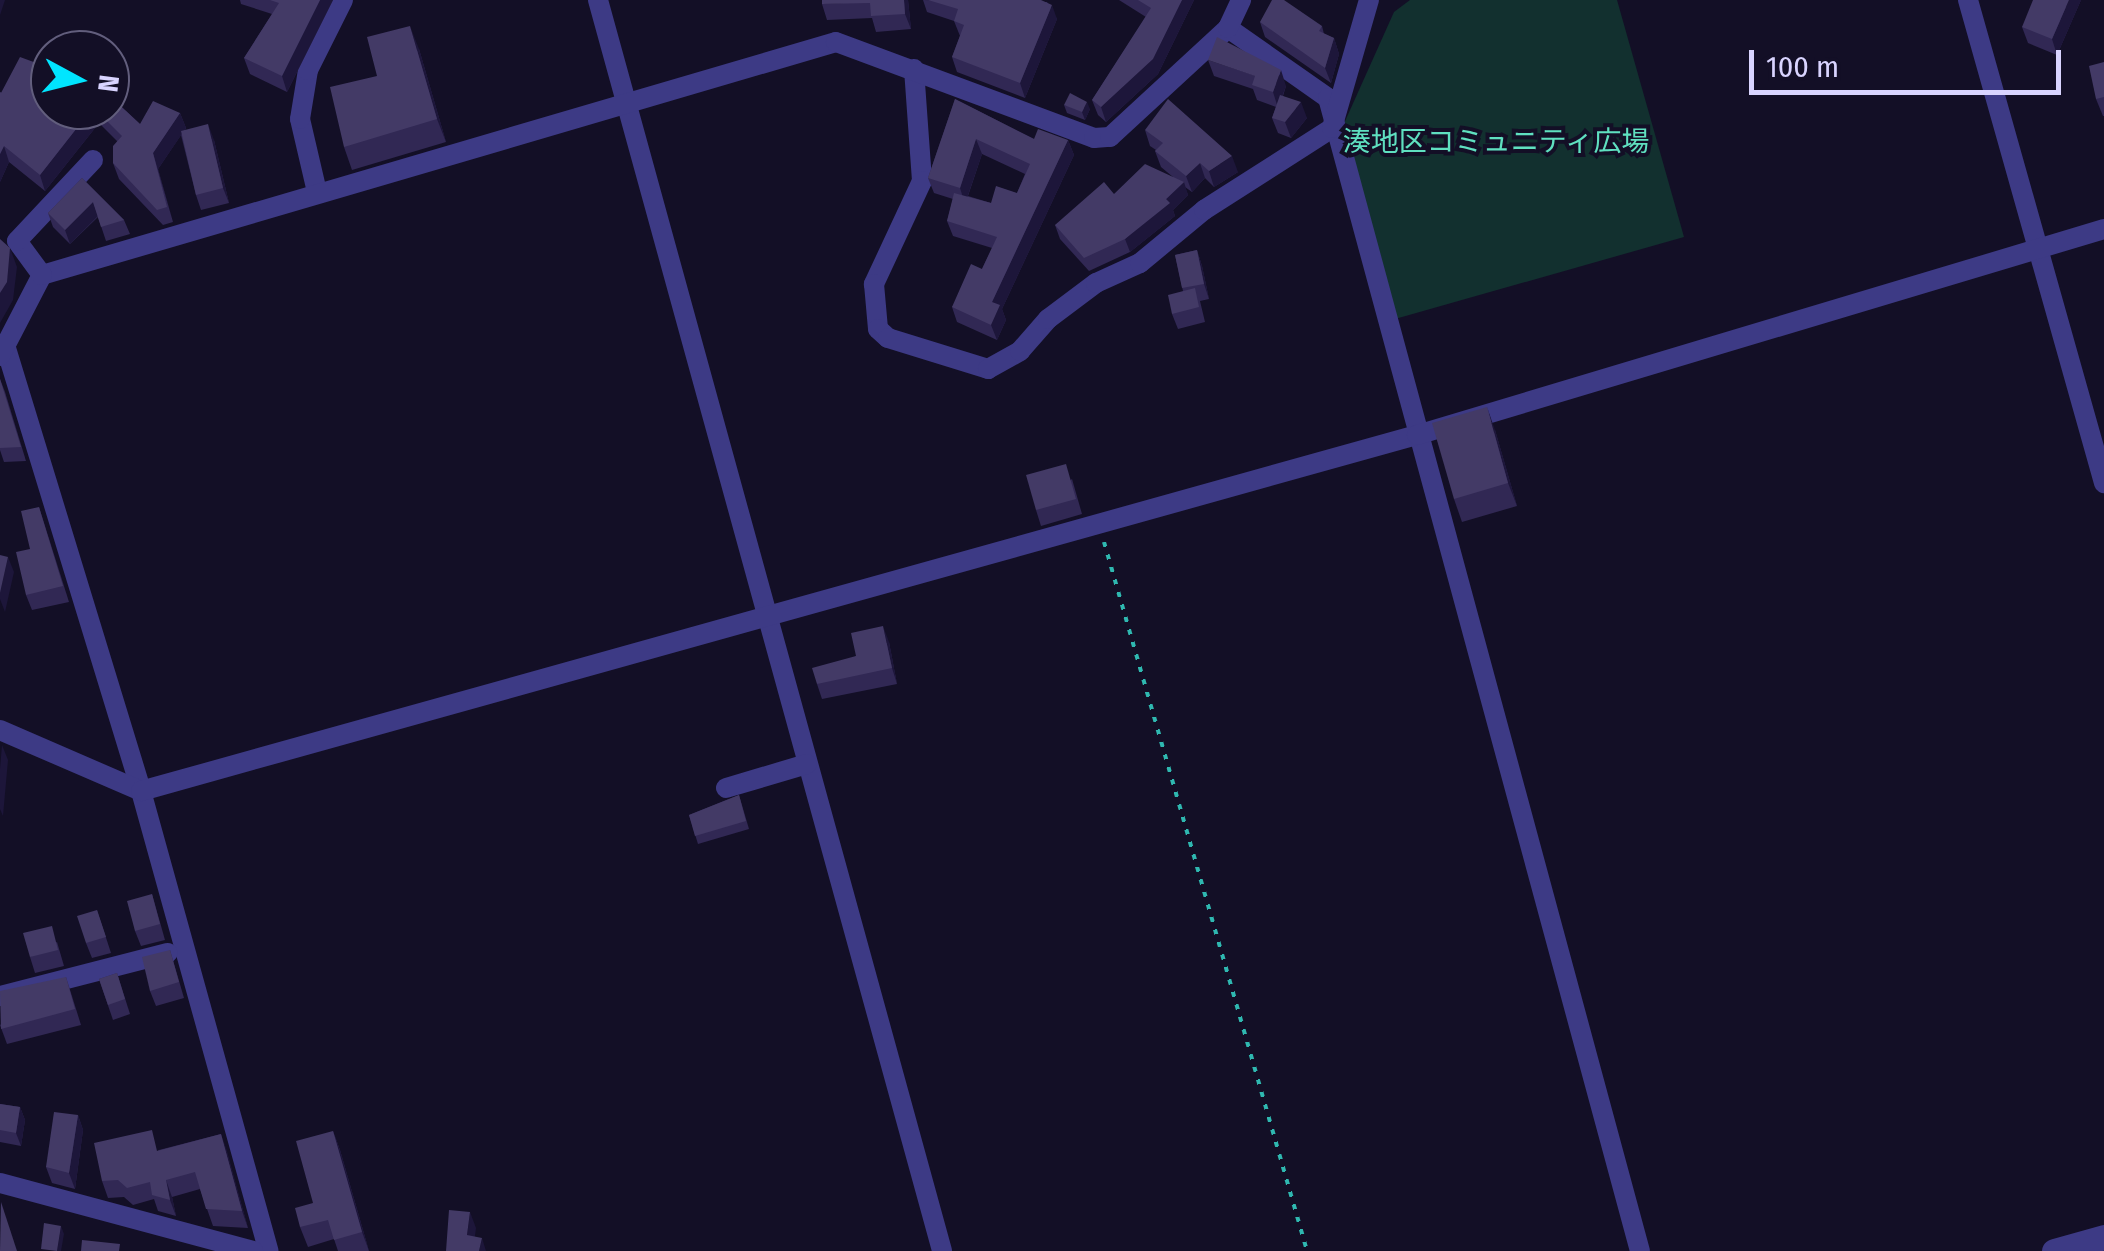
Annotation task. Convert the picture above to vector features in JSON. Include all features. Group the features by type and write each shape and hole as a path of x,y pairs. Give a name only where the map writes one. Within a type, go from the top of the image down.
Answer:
{"street":[{"path":"316,192 300,119 308,70 343,0"},
{"path":"598,0 623,105 942,1251"},
{"path":"269,1251 141,792 2,348 42,275 836,42 1094,138 1110,136 1228,28 1241,0"},
{"path":"914,69 922,180 874,284 878,329 888,338 988,369 1020,351 1048,319 1096,283 1140,262 1204,210 1332,128 1369,0"},
{"path":"1968,0 2104,483"},
{"path":"1228,28 1328,98 1332,128 1640,1251"},
{"path":"42,275 17,241 93,160"},
{"path":"0,730 141,792 1417,434 2104,229"},
{"path":"726,788 807,764"},
{"path":"0,996 185,949"},
{"path":"0,1183 253,1251"},
{"path":"2054,1251 2104,1238"}],"path":[{"path":"1099,522 1307,1251"}],"green space":[{"name":"湊地区コミュニティ広場","path":"1410,0 1617,0 1684,237 1395,319 1342,128 1394,12"}],"building":[{"path":"270,0 320,0 282,76 244,58 279,3"},
{"path":"822,0 904,0 905,14 871,16 870,3 822,4"},
{"path":"928,0 1041,0 1052,5 1020,83 952,57 964,25 954,21 958,9"},
{"path":"1138,0 1182,0 1153,59 1101,107 1092,100 1151,8"},
{"path":"1272,0 1284,0 1322,26 1319,31 1334,38 1325,68 1260,22"},
{"path":"2033,0 2069,0 2052,39 2022,27"},
{"path":"410,26 437,119 344,147 330,87 377,76 367,37"},
{"path":"1217,37 1281,70 1273,92 1252,85 1255,76 1208,60"},
{"path":"20,57 30,61 30,130 75,130 40,175 4,146 0,154 1,93"},
{"path":"2104,62 2104,97 2096,99 2089,66"},
{"path":"1070,93 1087,102 1082,112 1064,105"},
{"path":"1280,95 1301,102 1285,122 1272,118"},
{"path":"955,99 1034,139 1038,129 1068,140 992,302 1000,305 991,325 952,307 971,264 982,269 997,237 947,221 954,193 991,203 996,186 1017,193 1030,164 976,139 960,188 928,178"},
{"path":"1168,99 1232,156 1209,171 1200,163 1186,176 1155,151 1163,143 1145,130"},
{"path":"153,101 180,113 153,153 167,207 157,210 113,163 113,146 122,136 116,130 130,130 130,115 140,124"},
{"path":"208,124 223,188 196,195 181,131"},
{"path":"1145,164 1184,182 1166,199 1170,203 1125,239 1084,258 1055,225 1104,182 1114,194"},
{"path":"82,178 124,220 101,227 93,202 65,230 48,213"},
{"path":"0,239 10,248 7,282 0,293"},
{"path":"1197,250 1204,284 1182,288 1175,255"},
{"path":"1195,288 1199,307 1172,314 1168,295"},
{"path":"0,379 21,447 0,448"},
{"path":"1487,407 1508,483 1454,499 1432,423"},
{"path":"1066,464 1076,499 1036,510 1026,475"},
{"path":"39,507 63,586 26,595 16,552 30,549 21,511"},
{"path":"0,555 8,557 0,593"},
{"path":"883,626 892,668 817,684 812,668 856,656 851,633"},
{"path":"739,795 746,821 695,836 689,815"},
{"path":"152,894 160,924 135,931 127,901"},
{"path":"97,910 106,937 86,943 77,916"},
{"path":"52,926 58,950 30,957 23,933"},
{"path":"170,950 179,982 150,991 142,957"},
{"path":"117,973 125,999 108,1005 99,979"},
{"path":"66,977 75,1009 1,1029 0,991"},
{"path":"0,1104 20,1107 16,1133 0,1130"},
{"path":"54,1112 78,1115 69,1173 46,1167"},
{"path":"152,1130 157,1151 221,1134 242,1211 206,1209 195,1172 166,1180 170,1200 152,1195 150,1182 127,1188 118,1180 102,1181 94,1143"},
{"path":"333,1131 362,1232 334,1240 328,1220 300,1227 295,1208 313,1203 296,1141"},
{"path":"1,1202 17,1251 0,1251"},
{"path":"449,1210 470,1212 467,1235 482,1238 479,1251 446,1251"},
{"path":"44,1223 61,1226 57,1251 41,1249"},
{"path":"82,1240 120,1244 119,1251 81,1251"}]}
